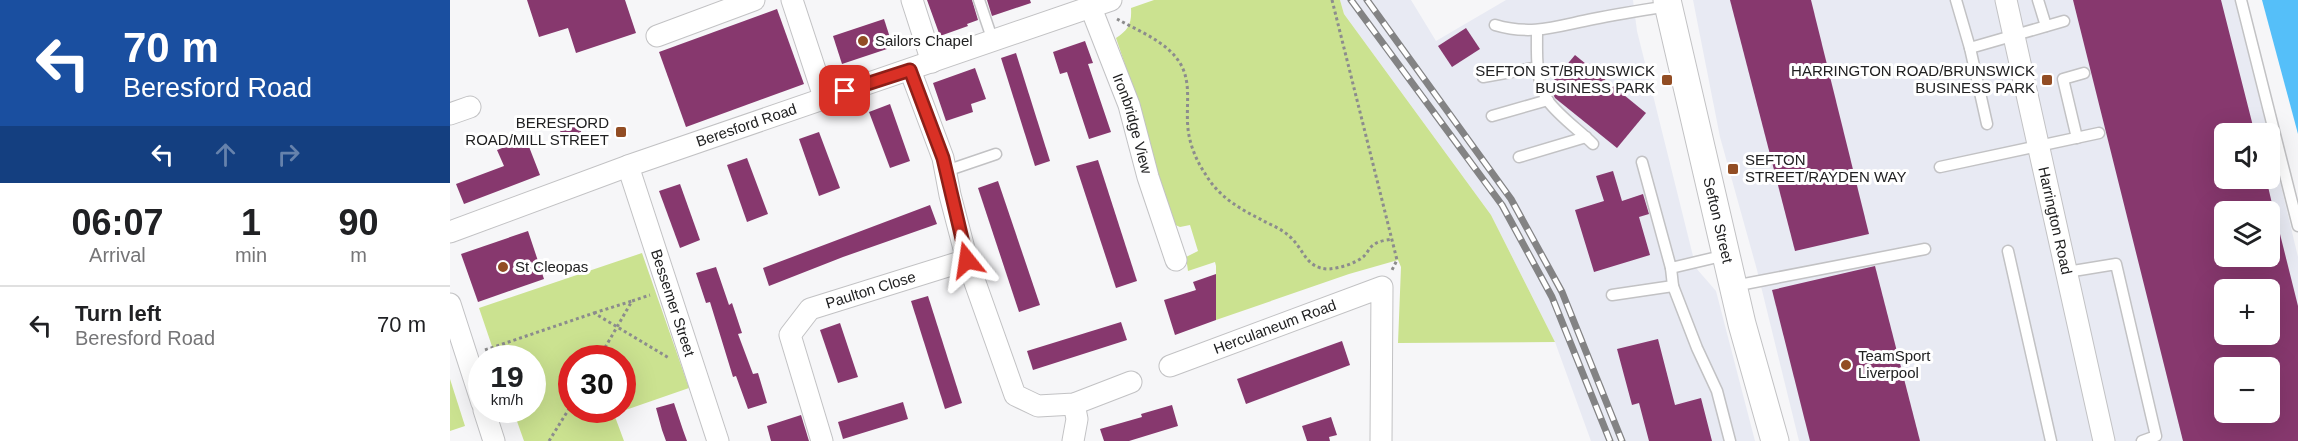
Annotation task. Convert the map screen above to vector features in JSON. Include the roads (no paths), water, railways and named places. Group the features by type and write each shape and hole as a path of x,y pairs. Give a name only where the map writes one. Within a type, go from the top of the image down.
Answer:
{"street":[{"path":"657,36 754,0"},
{"path":"792,0 824,98"},
{"path":"912,0 932,62"},
{"name":"Beresford Road","path":"450,232 628,166 1111,0"},
{"name":"Harrington Road","path":"2006,0 2104,441"},
{"name":"Sefton Street","path":"1667,3 1733,286 1775,441"},
{"name":"Ironbridge View","path":"1091,8 1129,105 1148,177 1178,246"},
{"path":"910,70 946,171 967,260 1015,395 1038,406 1074,404 1131,382"},
{"path":"450,114 470,107"},
{"name":"Bessemer Street","path":"628,166 696,370 717,441"},
{"name":"Paulton Close","path":"822,441 789,335 810,309 967,260"},
{"name":"Herculaneum Road","path":"1170,366 1382,287 1381,441"},
{"path":"450,304 468,359"},
{"path":"1073,441 1077,419 1074,404"},
{"path":"488,423 494,441"}],"lane":[{"path":"979,0 993,41"},
{"path":"1956,0 1970,48 1987,124"},
{"path":"2038,0 2046,27"},
{"path":"2241,0 2298,226"},
{"path":"1495,25 1537,31 1667,3"},
{"path":"1970,48 2064,21"},
{"path":"1519,157 1590,141 1548,100 1542,90 1537,31"},
{"path":"1483,77 1539,67"},
{"path":"2078,138 2063,79 2084,73"},
{"path":"1491,116 1548,100"},
{"path":"1941,167 2099,133"},
{"path":"946,171 996,154"},
{"path":"1642,162 1674,286 1697,348 1717,391 1730,441"},
{"path":"1733,286 1925,249"},
{"path":"2008,251 2051,441"},
{"path":"1671,268 1726,255"},
{"path":"2067,272 2116,264 2157,439 2142,441"},
{"path":"1612,295 1674,286"}],"water":[{"path":"2262,0 2298,0 2298,134"}],"railway":[{"path":"1351,0 1502,205 1552,297 1610,441"},
{"path":"1367,0 1511,199 1562,292 1622,441"}],"place":[{"name":"Sailors Chapel","path":"863,41"},
{"name":"SEFTON ST/BRUNSWICK BUSINESS PARK","path":"1667,80"},
{"name":"HARRINGTON ROAD/BRUNSWICK BUSINESS PARK","path":"2047,80"},
{"name":"BERESFORD ROAD/MILL STREET","path":"621,132"},
{"name":"SEFTON STREET/RAYDEN WAY","path":"1733,169"},
{"name":"St Cleopas","path":"503,267"},
{"name":"TeamSport Liverpool","path":"1846,365"}]}
